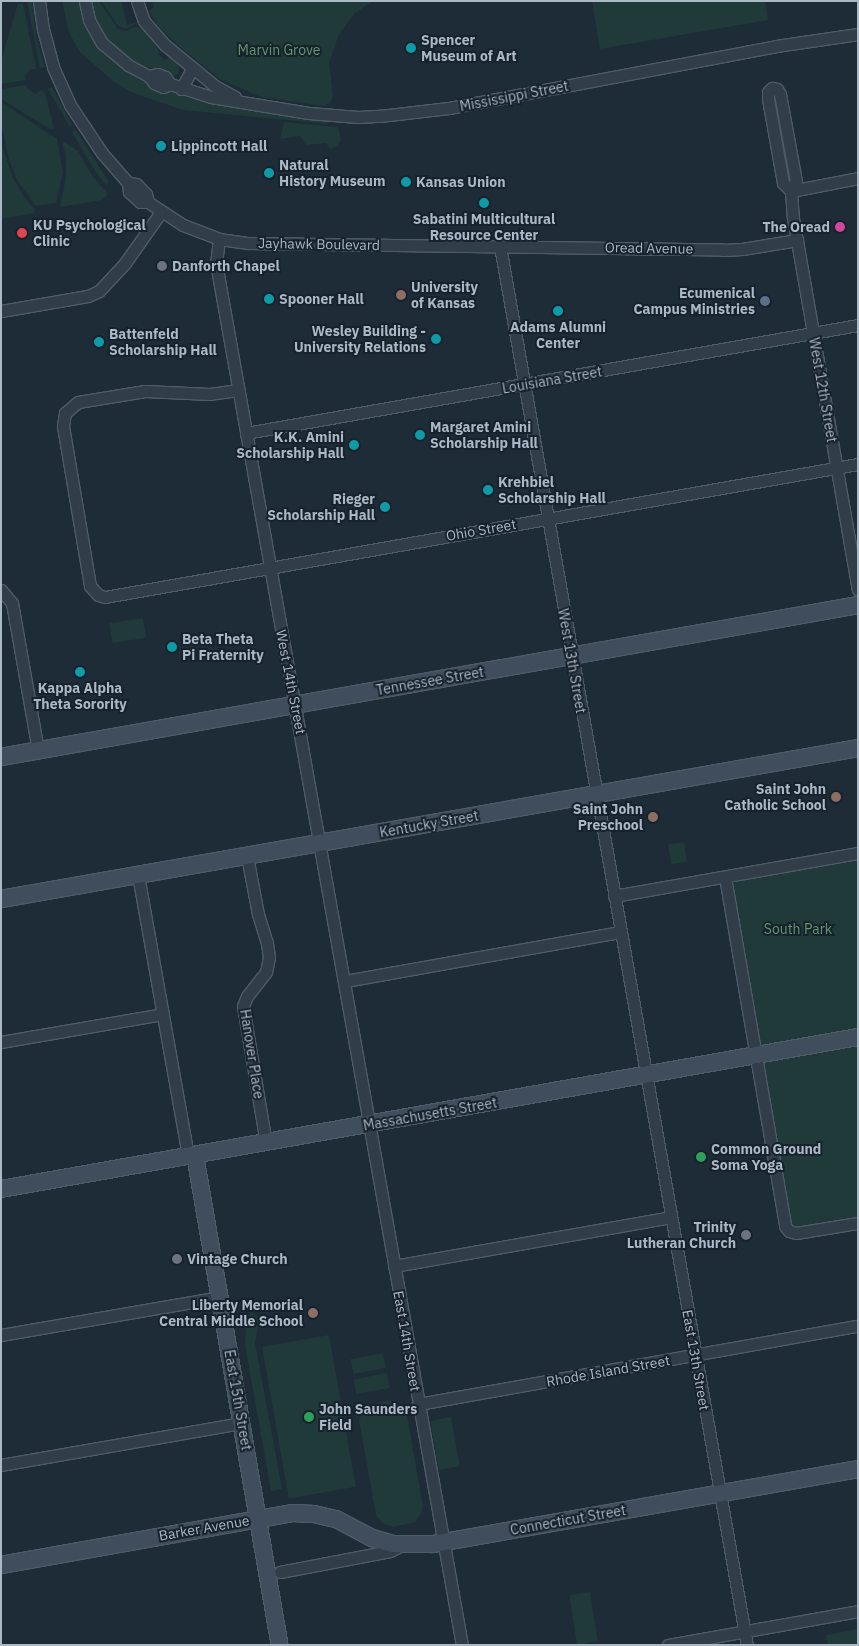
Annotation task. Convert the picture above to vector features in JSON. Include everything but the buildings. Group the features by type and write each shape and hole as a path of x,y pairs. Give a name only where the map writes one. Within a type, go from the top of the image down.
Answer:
{"main road":[{"name":"Tennessee Street","path":"1,757 858,605"},
{"name":"Kentucky Street","path":"1,899 858,748"},
{"name":"Massachusetts Street","path":"1,1189 858,1037"},
{"name":"East 15th Street","path":"192,1155 220,1297 280,1645"},
{"name":"Connecticut Street","path":"402,1545 443,1542 858,1469"},
{"name":"Barker Avenue","path":"1,1565 293,1513 314,1514 336,1519 372,1538 402,1545"}],"street":[{"name":"Jayhawk Boulevard","path":"40,1 47,47 60,85 92,140 128,182 136,184 146,194 148,202 183,225 219,239 249,243 500,246"},
{"name":"Mississippi Street","path":"85,1 89,20 102,43 128,66 149,76 154,83 163,87 176,86 210,97 241,100 262,106 351,116 398,115 450,108 776,46 858,34"},
{"path":"137,1 144,21 152,32 192,69 214,86 241,100"},
{"path":"176,86 192,69"},
{"name":"West 12th Street","path":"791,191 783,183 768,99 768,92 772,88 777,89 780,94 796,181 791,191 797,240 858,589"},
{"path":"791,191 858,178"},
{"path":"1,311 88,296 99,291 126,263 161,212"},
{"name":"West 14th Street","path":"219,239 216,263 269,567 321,842 370,1125"},
{"name":"Oread Avenue","path":"500,246 735,249 797,240"},
{"name":"West 13th Street","path":"500,246 646,1075"},
{"name":"Louisiana Street","path":"246,434 858,325"},
{"name":"Ohio Street","path":"238,390 210,394 145,391 78,402 68,408 63,418 77,508 90,586 98,595 105,597 858,464"},
{"path":"1,590 12,603 38,750"},
{"path":"614,896 858,853"},
{"name":"Hanover Place","path":"248,856 258,914 269,951 269,965 266,972 247,996 243,1006 266,1143"},
{"path":"138,875 163,1014 192,1155"},
{"path":"725,876 783,1220 789,1231 796,1233 858,1222"},
{"path":"345,981 621,932"},
{"path":"1,1042 163,1014"},
{"name":"East 13th Street","path":"646,1075 746,1645"},
{"name":"East 14th Street","path":"370,1125 462,1645"},
{"path":"394,1266 671,1217"},
{"path":"1,1335 220,1297"},
{"name":"Rhode Island Street","path":"418,1404 858,1326"},
{"path":"1,1465 242,1423"},
{"name":"Connecticut Street","path":"280,1572 390,1552 402,1545"},
{"path":"668,1645 858,1611"}],"green space":[{"path":"27,1 32,1 36,36 45,67 40,68"},
{"path":"62,1 80,1 84,24 96,43 125,69 148,84 192,99 328,119 328,124 183,110 131,92 113,81 80,52 69,33"},
{"path":"91,1 99,1 118,29 126,31 135,27 142,28 158,49 159,55 165,60 169,57 179,66 178,74 172,76 131,61 102,34 95,20"},
{"path":"101,1 121,1 127,25 135,22 134,25 126,29 118,26"},
{"name":"Marvin Grove","path":"152,1 373,1 355,13 339,34 329,63 333,96 330,103 324,106 261,97 220,79 180,47 158,26 149,11 154,7"},
{"path":"592,1 765,1 768,20 600,49"},
{"path":"18,3 23,4 36,69 30,69 25,77 26,80 1,84 1,61"},
{"path":"27,85 27,88 35,94 41,90 45,93 54,129 50,129 1,99 1,89"},
{"path":"52,87 72,125 70,127 48,89"},
{"path":"1,102 57,139 63,172 56,203 36,206 17,180 9,160 2,128"},
{"path":"284,122 338,127 341,139 338,146 330,149 326,143 306,145 300,136 280,139"},
{"path":"75,129 109,182 106,185 72,133"},
{"path":"1,142 13,178 24,197 35,209 34,213 1,219"},
{"path":"64,142 78,151 93,177 108,194 102,200 60,207 66,177 66,155 62,143"},
{"path":"143,618 146,638 113,643 109,623"},
{"path":"684,842 687,862 671,864 668,845"},
{"name":"South Park","path":"858,858 858,1218 794,1229 788,1224 732,888 737,880"},
{"path":"251,1312 260,1318 255,1343 282,1489 271,1491 245,1345 246,1326"},
{"name":"John Saunders Field","path":"329,1335 356,1487 289,1498 262,1347"},
{"path":"383,1353 386,1368 353,1374 351,1359"},
{"path":"387,1373 390,1388 356,1394 354,1379"},
{"path":"389,1400 402,1406 407,1415 423,1507 421,1514 415,1522 393,1527 383,1524 376,1515 359,1420 365,1407"},
{"path":"451,1417 460,1466 439,1470 430,1421"},
{"path":"590,1592 598,1641 577,1645 569,1595"},
{"path":"858,1629 858,1645 828,1645 826,1635"}],"place":[{"name":"Spencer Museum of Art","path":"411,48"},
{"name":"Lippincott Hall","path":"161,146"},
{"name":"Natural History Museum","path":"269,173"},
{"name":"Kansas Union","path":"406,182"},
{"name":"Sabatini Multicultural Resource Center","path":"484,203"},
{"name":"The Oread","path":"840,227"},
{"name":"KU Psychological Clinic","path":"22,233"},
{"name":"Danforth Chapel","path":"162,266"},
{"name":"University of Kansas","path":"401,295"},
{"name":"Spooner Hall","path":"269,299"},
{"name":"Ecumenical Campus Ministries","path":"765,301"},
{"name":"Adams Alumni Center","path":"558,311"},
{"name":"Wesley Building - University Relations","path":"436,339"},
{"name":"Battenfeld Scholarship Hall","path":"99,342"},
{"name":"Margaret Amini Scholarship Hall","path":"420,435"},
{"name":"K.K. Amini Scholarship Hall","path":"354,445"},
{"name":"Krehbiel Scholarship Hall","path":"488,490"},
{"name":"Rieger Scholarship Hall","path":"385,507"},
{"name":"Beta Theta Pi Fraternity","path":"172,647"},
{"name":"Kappa Alpha Theta Sorority","path":"80,672"},
{"name":"Saint John Catholic School","path":"836,797"},
{"name":"Saint John Preschool","path":"653,817"},
{"name":"Common Ground Soma Yoga","path":"701,1157"},
{"name":"Trinity Lutheran Church","path":"746,1235"},
{"name":"Vintage Church","path":"177,1259"},
{"name":"Liberty Memorial Central Middle School","path":"313,1313"},
{"name":"John Saunders Field","path":"309,1417"}]}
